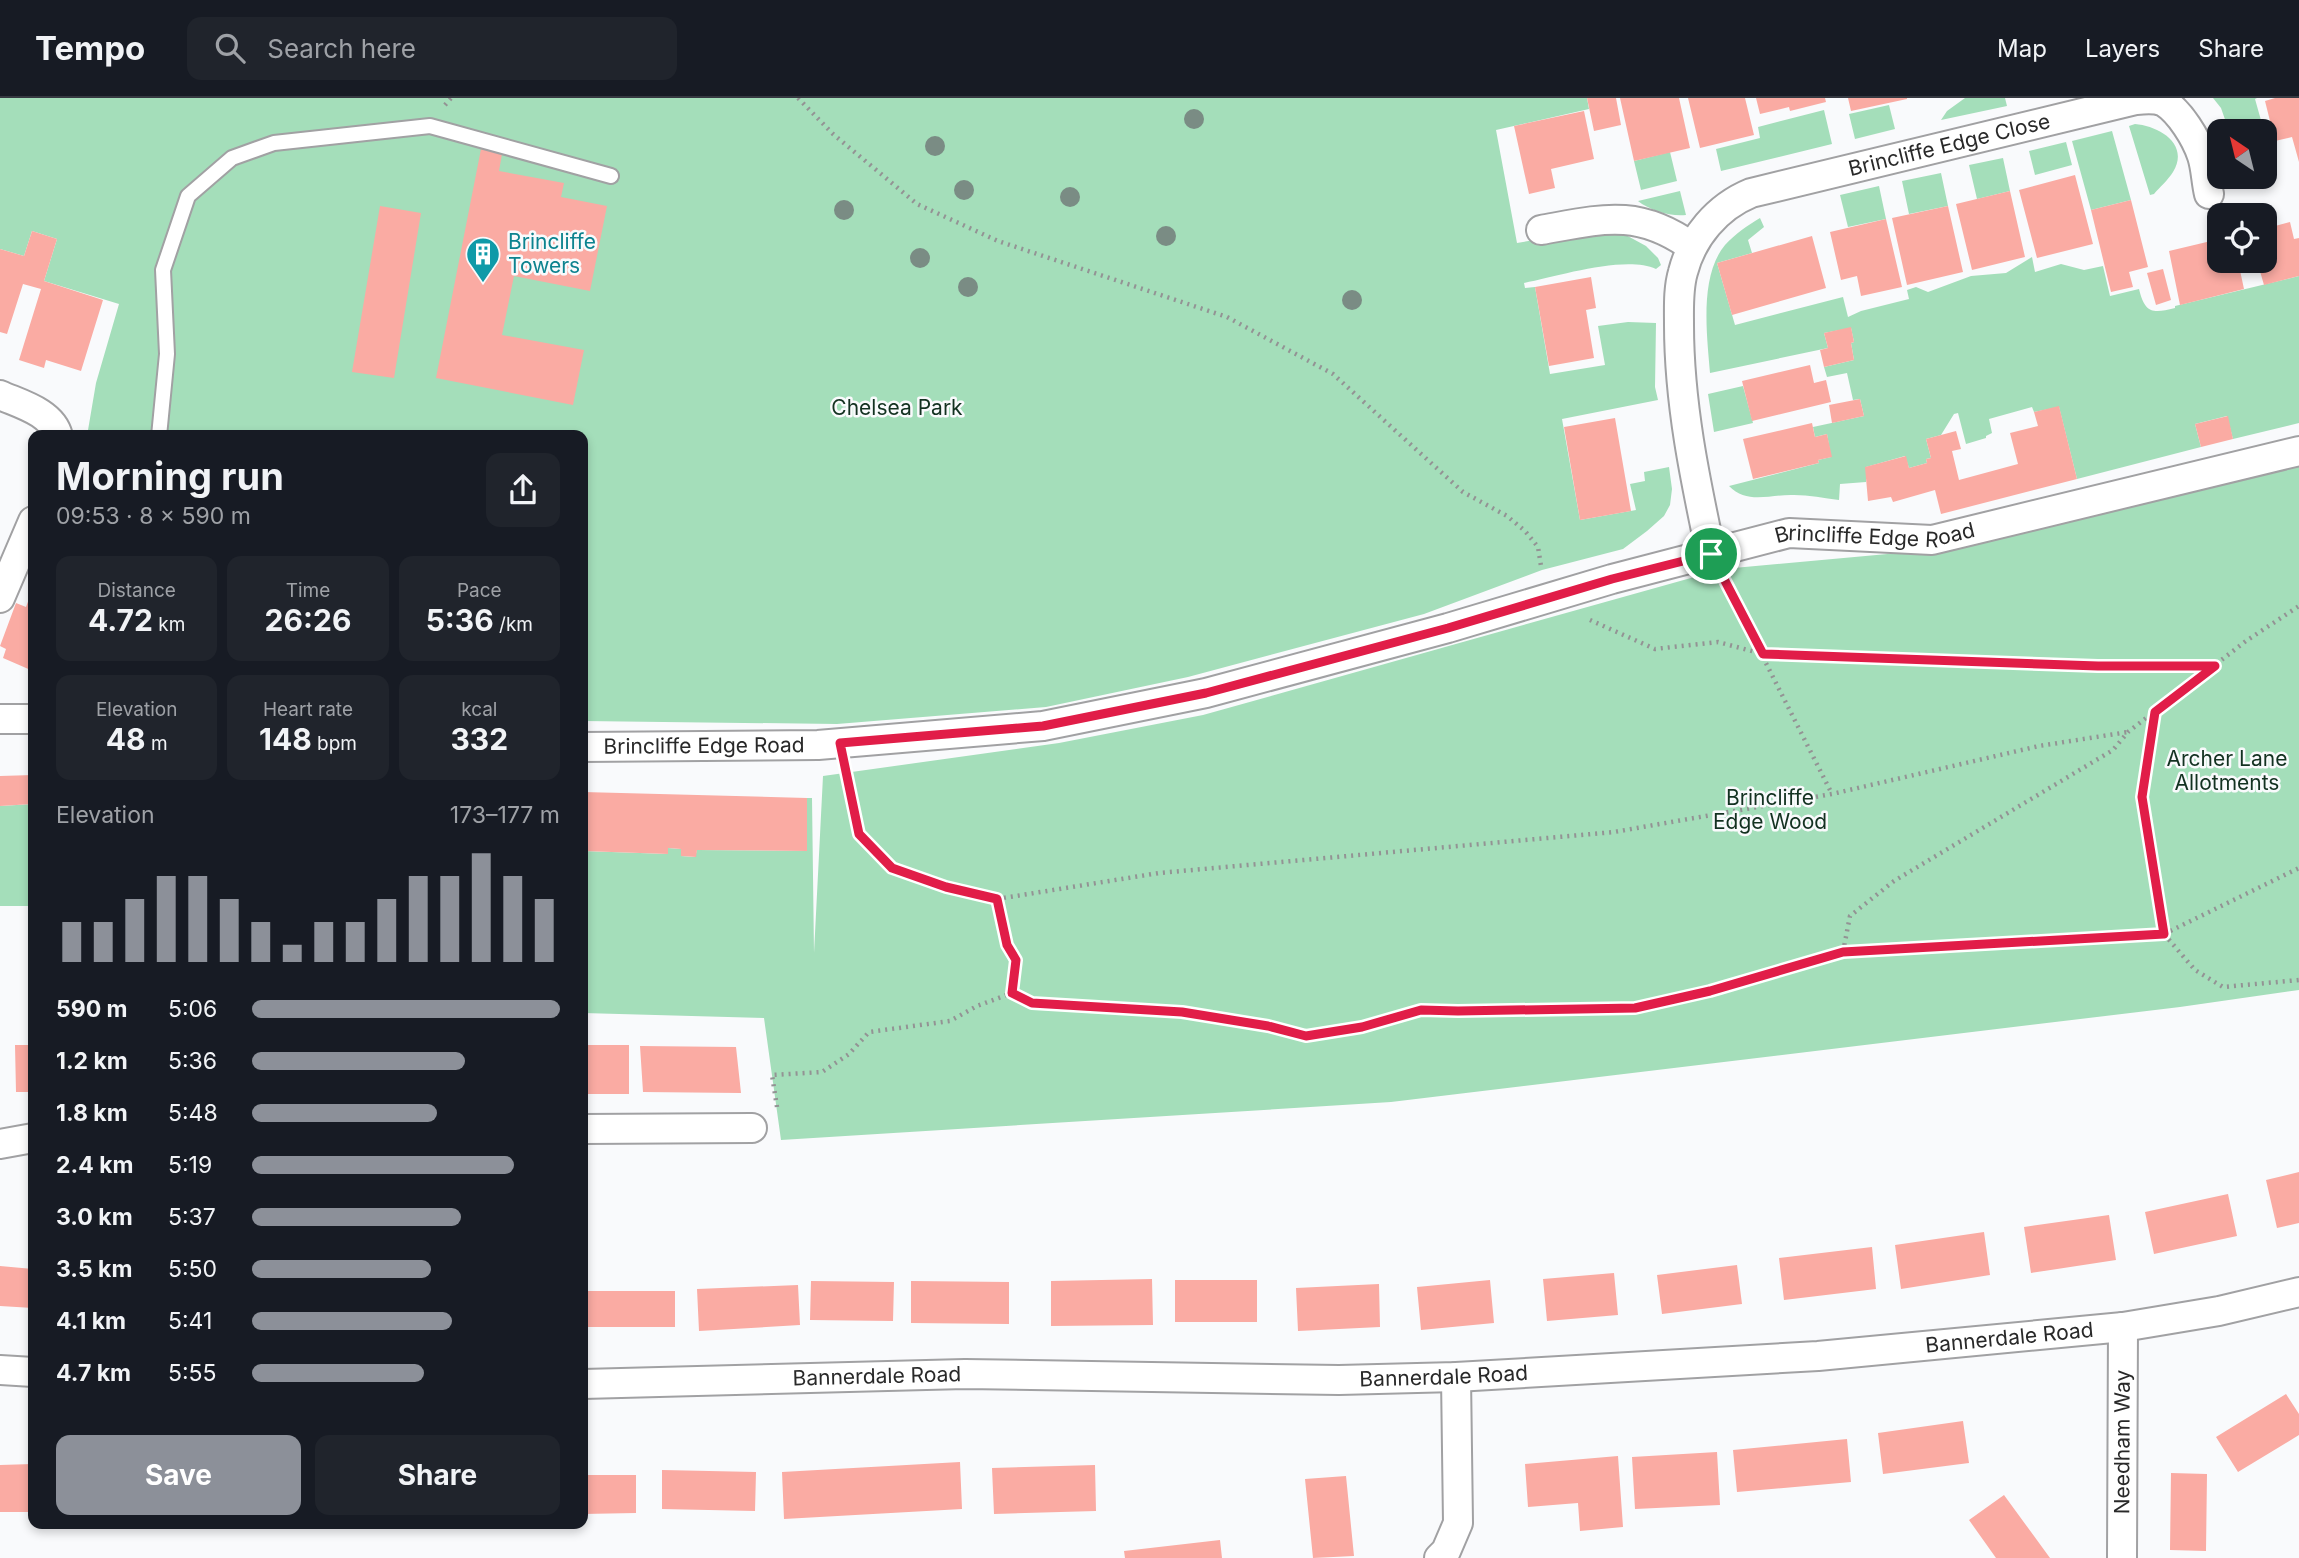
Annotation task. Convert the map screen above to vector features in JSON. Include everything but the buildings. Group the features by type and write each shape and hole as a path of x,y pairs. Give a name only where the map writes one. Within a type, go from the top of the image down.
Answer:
{"street":[{"name":"Brincliffe Edge Close","path":"1711,554 1689,449 1679,350 1679,289 1696,239 1726,207 1751,193 2136,100 2150,99 2162,101 2177,113 2202,155 2208,194"},
{"path":"1541,230 1599,219 1630,219 1658,227 1692,247"},
{"path":"0,395 42,414 56,430"},
{"name":"Brincliffe Edge Road","path":"588,747 818,745 1043,726 1179,699 1448,628 1789,533 1932,540 2299,451"},
{"path":"0,598 28,533"},
{"path":"0,719 28,719"},
{"path":"588,1129 752,1128"},
{"path":"0,1144 28,1139"},
{"name":"Bannerdale Road","path":"588,1384 965,1374 1339,1380 1456,1377 1818,1356 2123,1327 2219,1311 2299,1292"},
{"name":"Needham Way","path":"2122,1558 2123,1327"},
{"path":"0,1370 28,1372"},
{"path":"1439,1558 1446,1551 1458,1523 1456,1377"}],"lane":[{"path":"160,430 167,354 163,270 188,197 232,158 274,143 430,126 611,176"}],"path":[{"path":"798,98 832,134 918,204 998,241 1227,317 1332,374 1463,492 1507,516 1525,531 1538,547 1543,600 1655,649 1718,642 1763,654 2098,666 2215,666"},
{"path":"1711,554 1832,794"},
{"path":"1843,952 1850,916 1894,881 2113,750 2128,732 2246,641 2299,606"},
{"path":"2155,712 2142,797 2164,934 2195,971 2223,987 2299,980"},
{"path":"840,743 859,834 892,868 946,887 997,899 1159,873 1614,832 1832,794 2039,746 2128,732"},
{"path":"752,1128 779,1121 772,1075 822,1072 849,1055 869,1032 950,1021 977,1006 1012,993 1032,1003 1182,1012 1268,1026 1306,1036 1362,1027 1421,1010 1635,1008 1710,991 1843,952 2164,934 2299,868"},
{"path":"997,899 1007,945 1016,960 1012,993"}],"green space":[{"name":"Chelsea Park","path":"0,98 1587,98 1589,109 1496,130 1517,243 1603,228 1624,234 1646,246 1661,265 1656,269 1627,264 1592,268 1524,283 1525,288 1535,287 1550,374 1605,365 1598,326 1628,322 1656,323 1655,387 1658,400 1562,419 1580,520 1636,510 1630,484 1645,481 1644,472 1669,467 1672,489 1670,505 1664,516 1623,549 1542,570 1424,614 1188,677 1046,707 837,724 588,721 588,430 88,430 96,383 119,304 44,281 57,239 32,231 24,256 0,249"},
{"path":"1965,98 2005,98 2007,106 1941,120 1947,111"},
{"path":"2213,98 2257,98 2255,99 2261,119 2225,119"},
{"path":"1889,105 1895,129 1855,139 1849,114"},
{"path":"1824,110 1832,144 1721,171 1716,149 1760,138 1758,127"},
{"path":"2135,124 2162,133 2175,145 2178,153 2173,172 2154,194 2150,195 2129,126"},
{"path":"2112,131 2131,200 2091,210 2072,141"},
{"path":"2066,142 2072,165 2035,175 2029,151"},
{"path":"1670,152 1677,181 1641,190 1634,161"},
{"path":"2003,158 2010,191 1977,199 1969,165"},
{"path":"1941,173 1948,206 1909,214 1902,181"},
{"path":"1879,186 1886,219 1848,227 1840,195"},
{"path":"1680,191 1686,215 1660,212 1638,201"},
{"path":"1760,218 1764,227 1748,240 1752,253 1717,263 1735,325 1843,297 1848,317 1909,299 1907,290 1916,287 1928,292 1971,276 2006,273 2032,257 2035,272 2061,264 2084,270 2103,266 2110,296 2139,289 2144,303 2155,311 2299,276 2299,423 2233,439 2227,416 2195,424 2201,447 2077,479 2059,407 2034,412 2032,407 1989,419 1992,433 1986,438 1966,444 1958,413 1954,414 1941,435 1926,439 1931,458 1926,459 1927,463 1909,468 1905,456 1866,467 1866,482 1840,484 1839,500 1800,495 1751,497 1736,492 1729,486 1819,463 1818,460 1831,457 1827,434 1815,437 1813,427 1864,416 1860,399 1853,400 1847,373 1827,377 1824,367 1854,360 1851,328 1824,333 1828,348 1710,373 1707,307 1711,273 1725,245"},
{"path":"1743,386 1753,423 1714,432 1708,394"},
{"name":"Brincliffe Edge Wood","path":"2299,465 2299,990 2180,1007 1391,1102 781,1140 764,1018 588,1013 588,851 668,854 668,848 681,849 681,856 695,857 697,850 806,851 807,798 812,798 814,953 823,776 1059,743 1203,715 1723,569 1942,549"},
{"path":"28,804 28,906 0,906 0,806"}],"place":[{"name":"Brincliffe Towers","path":"483,284"}],"route":[{"path":"1711,554 1763,654 2098,666 2215,666 2155,712 2142,797 2164,934 1843,952 1710,991 1635,1008 1421,1010 1362,1027 1306,1036 1268,1026 1182,1012 1032,1003 1012,993 1016,960 1007,945 997,899 946,887 892,868 859,834 840,743 1043,726 1206,693 1448,628 1612,579 1711,554"}],"park label":[{"name":"Archer Lane Allotments","path":"2227,771"}]}
